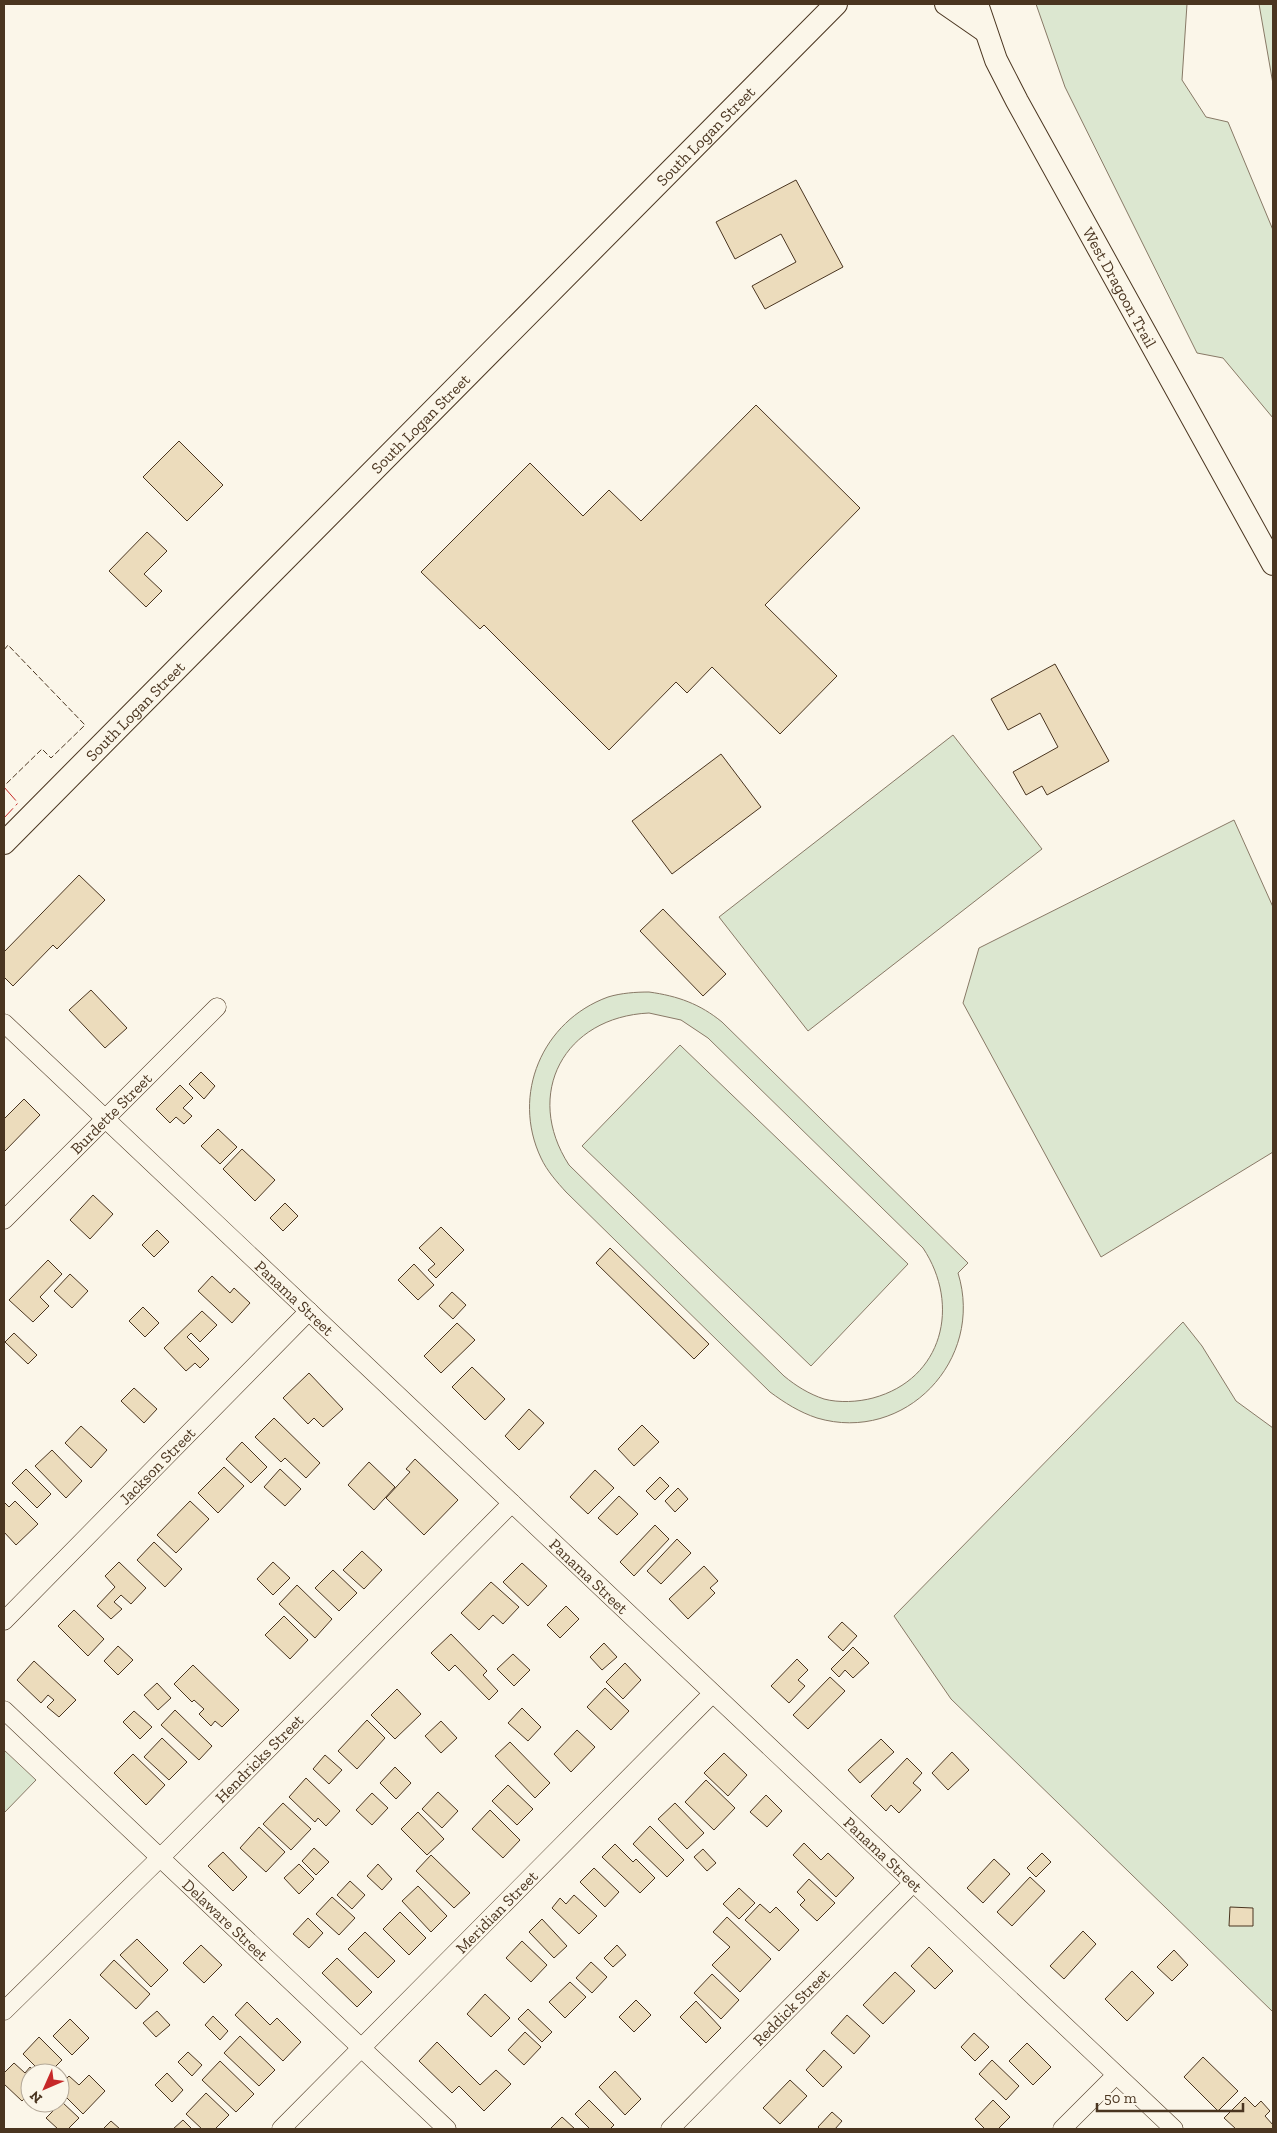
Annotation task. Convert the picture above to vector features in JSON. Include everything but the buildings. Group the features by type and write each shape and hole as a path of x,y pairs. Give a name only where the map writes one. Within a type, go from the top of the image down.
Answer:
{"street":[{"name":"South Logan Street","path":"4,843 836,4"},
{"path":"946,4 985,31"},
{"name":"West Dragoon Trail","path":"977,4 996,60 1017,101 1273,564"},
{"name":"Burdette Street","path":"4,1220 217,1007"},
{"name":"Panama Street","path":"4,1023 1174,2129"},
{"name":"Jackson Street","path":"4,1621 309,1311"},
{"name":"Hendricks Street","path":"4,2012 160,1858 512,1503"},
{"name":"Meridian Street","path":"281,2129 712,1694"},
{"name":"Delaware Street","path":"4,1710 447,2129"},
{"name":"Reddick Street","path":"670,2129 856,1943 913,1882"},
{"path":"1062,2129 1116,2074"}],"green space":[{"path":"1036,4 1187,4 1182,80 1206,117 1228,122 1273,230 1273,418 1223,358 1197,353 1065,87"},
{"path":"1259,4 1273,4 1273,84"},
{"path":"953,735 1042,849 808,1031 719,917"},
{"path":"1234,820 1273,907 1273,1152 1101,1257 963,1003 979,948"},
{"path":"649,992 688,1002 705,1010 722,1022 968,1263 958,1273 963,1305 960,1336 948,1364 931,1388 907,1406 880,1419 849,1423 817,1418 781,1400 770,1392 566,1192 546,1167 533,1134 530,1110 532,1086 538,1063 550,1042 565,1023 585,1008 608,997","holes":["649,1013 681,1020 708,1038 923,1248 935,1270 941,1293 942,1316 938,1337 930,1357 916,1375 897,1388 873,1398 842,1401 818,1397 793,1383 569,1165 556,1138 550,1112 552,1087 560,1064 574,1044 594,1028 619,1018"]},
{"path":"680,1045 908,1264 811,1366 582,1146"},
{"path":"1183,1322 1202,1346 1236,1401 1273,1428 1273,2012 951,1699 894,1616"},
{"path":"4,1750 36,1780 4,1813"}],"fence":[{"path":"4,650 8,645 85,725 51,758 42,749 4,786"}],"power":[{"path":"4,787 18,803 4,818"}]}
